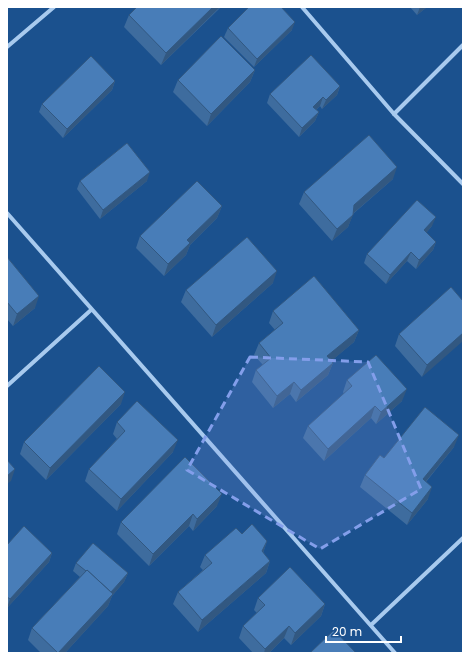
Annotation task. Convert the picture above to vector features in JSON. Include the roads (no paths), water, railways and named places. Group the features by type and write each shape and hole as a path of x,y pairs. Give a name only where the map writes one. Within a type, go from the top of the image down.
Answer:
{"street":[{"path":"7,48 54,7"},
{"path":"302,7 394,114 463,184"},
{"path":"394,114 463,45"},
{"path":"7,213 395,653"},
{"path":"7,386 91,310"},
{"path":"371,625 463,538"}]}
